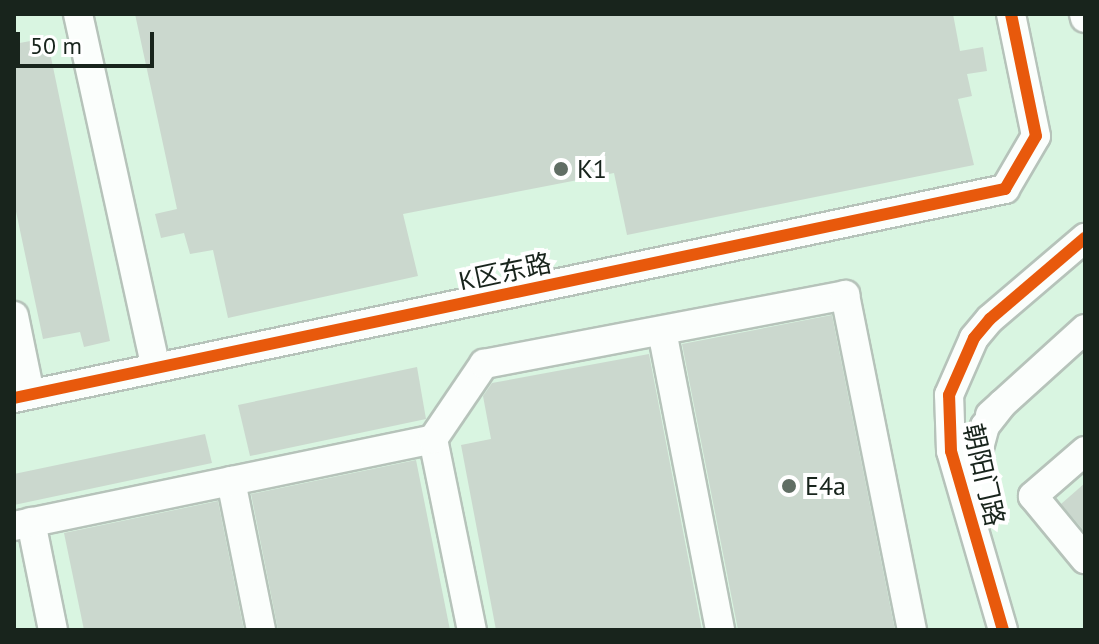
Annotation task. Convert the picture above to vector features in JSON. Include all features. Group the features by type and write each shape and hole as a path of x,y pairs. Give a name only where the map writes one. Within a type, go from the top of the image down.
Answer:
{"street":[{"path":"78,14 156,368"},
{"name":"K区东路","path":"22,396 1005,189 1036,136 1011,14"},
{"name":"朝阳门路","path":"1003,630 951,451 949,395 974,338 1085,238"},
{"path":"53,630 23,524 433,439 484,364 845,295 912,630"},
{"path":"14,316 22,396"},
{"path":"951,451 1085,329"},
{"path":"662,331 720,630"},
{"name":"朝阳门路","path":"1002,404 978,440 975,463 1023,630"},
{"path":"433,439 472,630"},
{"path":"1085,451 1033,496 1085,559"},
{"path":"231,481 261,630"}],"shaded area":[{"path":"14,14 1085,14 1085,630 14,630"}],"building":[{"name":"K1","path":"135,14 953,14 960,51 983,47 987,71 967,74 972,96 958,99 974,165 627,235 614,173 403,214 418,276 228,318 213,250 190,254 184,233 161,238 155,214 177,209"},
{"path":"47,38 110,341 84,347 80,332 43,339 14,202 14,44"},
{"name":"E4a","path":"832,315 895,630 738,630 682,344"},
{"path":"649,354 702,630 496,630 461,445 491,439 483,396 492,383"},
{"path":"417,367 426,419 250,456 238,405"},
{"path":"205,434 212,463 14,505 14,474"},
{"path":"416,460 450,630 278,630 251,494"},
{"path":"1085,483 1085,532 1061,504"},
{"path":"218,501 244,630 84,630 64,533"}],"cycle path":[{"path":"14,398 1005,189 1036,136 1011,14"},
{"path":"1003,630 951,451 949,395 974,338 990,319 1085,238"}],"place":[{"name":"K1","path":"561,169"},
{"name":"E4a","path":"789,486"}]}
